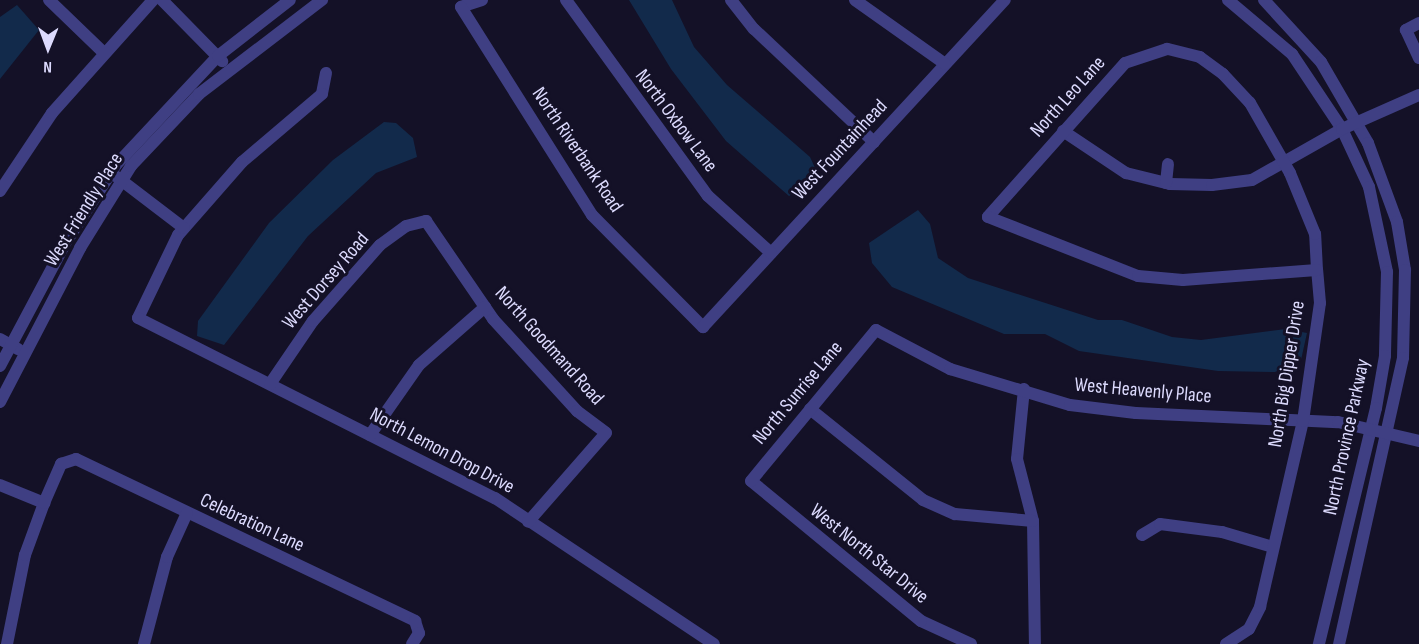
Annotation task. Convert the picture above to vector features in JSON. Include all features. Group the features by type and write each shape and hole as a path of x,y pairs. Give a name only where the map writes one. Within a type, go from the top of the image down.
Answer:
{"street":[{"path":"49,0 102,51"},
{"path":"0,191 102,51 153,0"},
{"path":"162,0 229,68"},
{"name":"West Friendly Place","path":"0,366 5,342 116,176 218,56 290,0"},
{"name":"West Friendly Place","path":"0,402 116,176 229,68 322,0"},
{"name":"North Riverbank Road","path":"482,0 461,7 592,215 703,327"},
{"name":"North Oxbow Lane","path":"566,0 708,196 771,254"},
{"path":"731,0 874,142"},
{"path":"855,0 945,64"},
{"name":"West Fountainhead","path":"703,327 1005,0"},
{"name":"North Province Parkway","path":"1228,0 1292,54 1349,125 1386,184 1405,270 1403,358 1339,644"},
{"name":"North Province Parkway","path":"1264,0 1321,62 1349,125 1369,187 1387,272 1385,357 1371,429 1319,644"},
{"path":"1419,23 1406,30 1419,58"},
{"name":"North Leo Lane","path":"1200,57 1167,48 1125,63 1063,130 988,218 1138,276 1183,280 1317,270"},
{"name":"North Big Dipper Drive","path":"1200,57 1250,103 1285,164 1315,234 1320,303 1303,421 1256,614 1249,629 1226,644"},
{"path":"116,176 184,228 242,162 322,94 326,73"},
{"path":"1063,130 1126,173 1166,183 1252,180 1285,164 1349,125 1419,95"},
{"path":"1166,183 1168,164"},
{"name":"North Goodmand Road","path":"426,221 485,307 578,411 606,433 528,522"},
{"name":"West Dorsey Road","path":"270,384 313,321 380,245 406,226 426,221"},
{"name":"North Lemon Drop Drive","path":"184,228 138,318 495,498 714,644"},
{"path":"370,435 419,365 485,307"},
{"name":"West Heavenly Place","path":"876,330 950,369 1024,389 1070,405 1136,413 1303,421 1371,429 1419,441"},
{"name":"North Sunrise Lane","path":"751,481 876,330"},
{"path":"5,342 24,353"},
{"path":"1024,389 1017,459 1033,521 1035,644"},
{"path":"810,409 923,500 972,517 1033,521"},
{"name":"Celebration Lane","path":"44,503 61,464 76,459 415,621 419,633 412,644"},
{"name":"West North Star Drive","path":"751,481 921,621 971,644"},
{"path":"0,485 44,503 25,555 7,644"},
{"path":"143,644 167,557 187,513"},
{"path":"1142,535 1160,524 1222,532 1273,547"}],"water":[{"path":"629,0 672,0 694,47 727,85 810,157 817,172 805,187 789,196 726,141 671,69"},
{"path":"17,5 39,30 0,79 0,17"},
{"path":"384,122 396,123 413,138 417,157 376,173 308,236 224,345 197,336 198,321 269,223 333,160"},
{"path":"918,210 930,224 938,258 968,278 1098,320 1122,320 1172,337 1201,340 1286,329 1307,333 1301,360 1275,372 1218,371 1079,351 1045,334 1004,334 892,287 872,263 869,243"}]}
